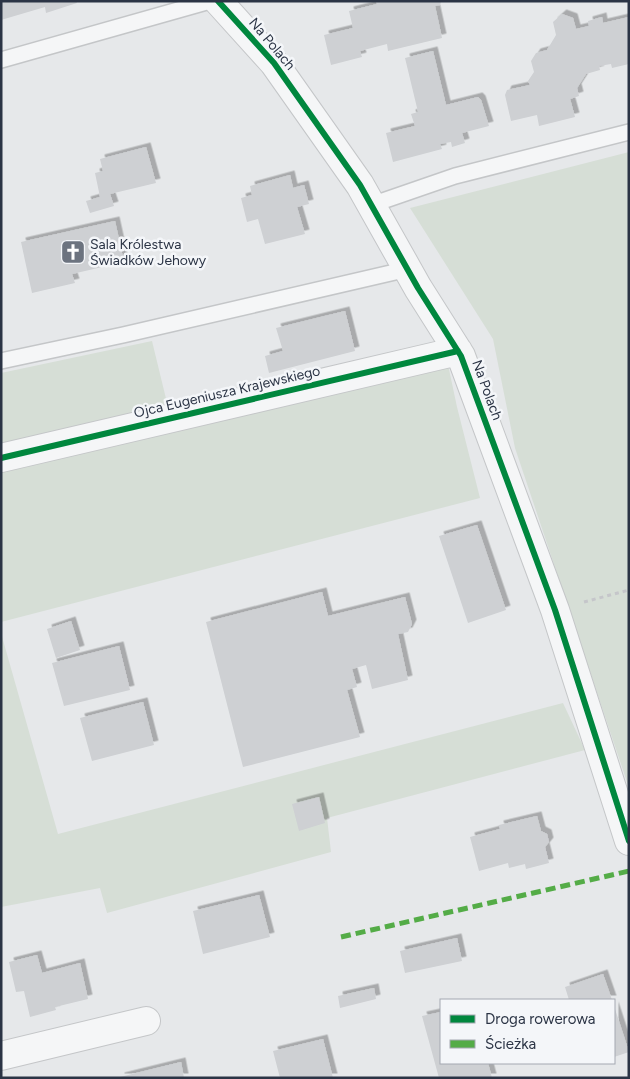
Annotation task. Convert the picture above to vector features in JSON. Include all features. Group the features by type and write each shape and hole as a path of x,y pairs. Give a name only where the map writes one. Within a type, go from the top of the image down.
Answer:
{"street":[{"name":"Na Polach","path":"218,1 274,63 360,186 418,288 458,351 555,610 629,841"},
{"name":"Ojca Eugeniusza Krajewskiego","path":"1,458 458,351"},
{"path":"1,1056 146,1022"}],"lane":[{"path":"1,60 210,1"},
{"path":"371,204 455,176 629,132"},
{"path":"1,361 123,335 408,269"}],"path":[{"path":"555,610 629,590"}],"shaded area":[{"path":"629,152 629,788 515,448 493,339 410,208"},
{"path":"152,341 169,411 443,341 457,407 480,498 1,622 1,373"},
{"path":"1,633 58,834 563,703 585,750 327,818 331,852 107,913 100,888 1,907"}],"building":[{"path":"1,1 76,1 77,3 46,13 45,7 1,20"},
{"path":"376,1 441,1 440,5 435,6 442,38 388,51 387,44 360,51 362,57 331,65 324,35 353,28 349,11 377,4"},
{"path":"562,14 573,18 576,29 589,26 588,21 602,17 603,23 629,17 629,64 612,68 611,64 599,66 600,70 586,74 577,88 579,96 570,99 575,117 539,126 537,115 511,121 505,95 507,90 530,85 528,81 534,72 531,61 536,53 547,50 556,35 553,22"},
{"path":"433,51 446,105 478,97 481,100 489,126 462,133 465,143 452,147 451,142 440,144 442,149 393,162 386,133 415,126 411,114 418,112 405,58"},
{"path":"146,147 156,183 110,194 114,206 90,213 86,201 100,197 95,173 103,171 100,159"},
{"path":"290,175 293,188 304,185 309,204 297,207 305,234 265,244 258,219 247,222 241,198 252,195 250,186"},
{"name":"Sala Królestwa Świadków Jehowy","path":"115,221 124,262 72,274 75,283 32,293 21,242"},
{"path":"345,311 355,351 269,373 265,356 283,351 276,328"},
{"path":"477,525 506,610 468,623 439,536"},
{"path":"322,592 328,616 405,597 412,624 408,632 398,634 408,680 372,689 366,665 352,669 357,687 347,690 360,737 243,767 206,622"},
{"path":"71,621 80,650 56,658 47,629"},
{"path":"119,646 130,690 64,706 52,663"},
{"path":"143,702 154,745 92,761 80,718"},
{"path":"319,797 325,823 299,831 292,804"},
{"path":"537,816 541,831 547,834 549,842 545,847 549,863 526,869 525,864 509,868 508,863 479,871 470,837 500,829 499,825"},
{"path":"259,895 270,937 203,954 193,911"},
{"path":"457,938 462,961 405,973 400,951"},
{"path":"37,955 42,973 80,963 88,999 55,1007 56,1010 30,1017 24,991 16,992 9,962"},
{"path":"603,974 612,999 569,999 565,987"},
{"path":"374,988 376,999 340,1008 338,996"},
{"path":"615,1009 629,1052 615,1057"},
{"path":"440,1012 440,1064 488,1064 492,1078 439,1078 422,1016"},
{"path":"323,1039 333,1078 280,1078 273,1051"},
{"path":"181,1062 184,1078 120,1078 120,1077"}],"marked path":[{"path":"341,937 629,871"}],"cycle path":[{"path":"218,1 274,63 360,185 418,288 461,356 555,610 629,841"},
{"path":"1,458 458,351"}],"place":[{"name":"Sala Królestwa Świadków Jehowy","path":"73,252"}]}
